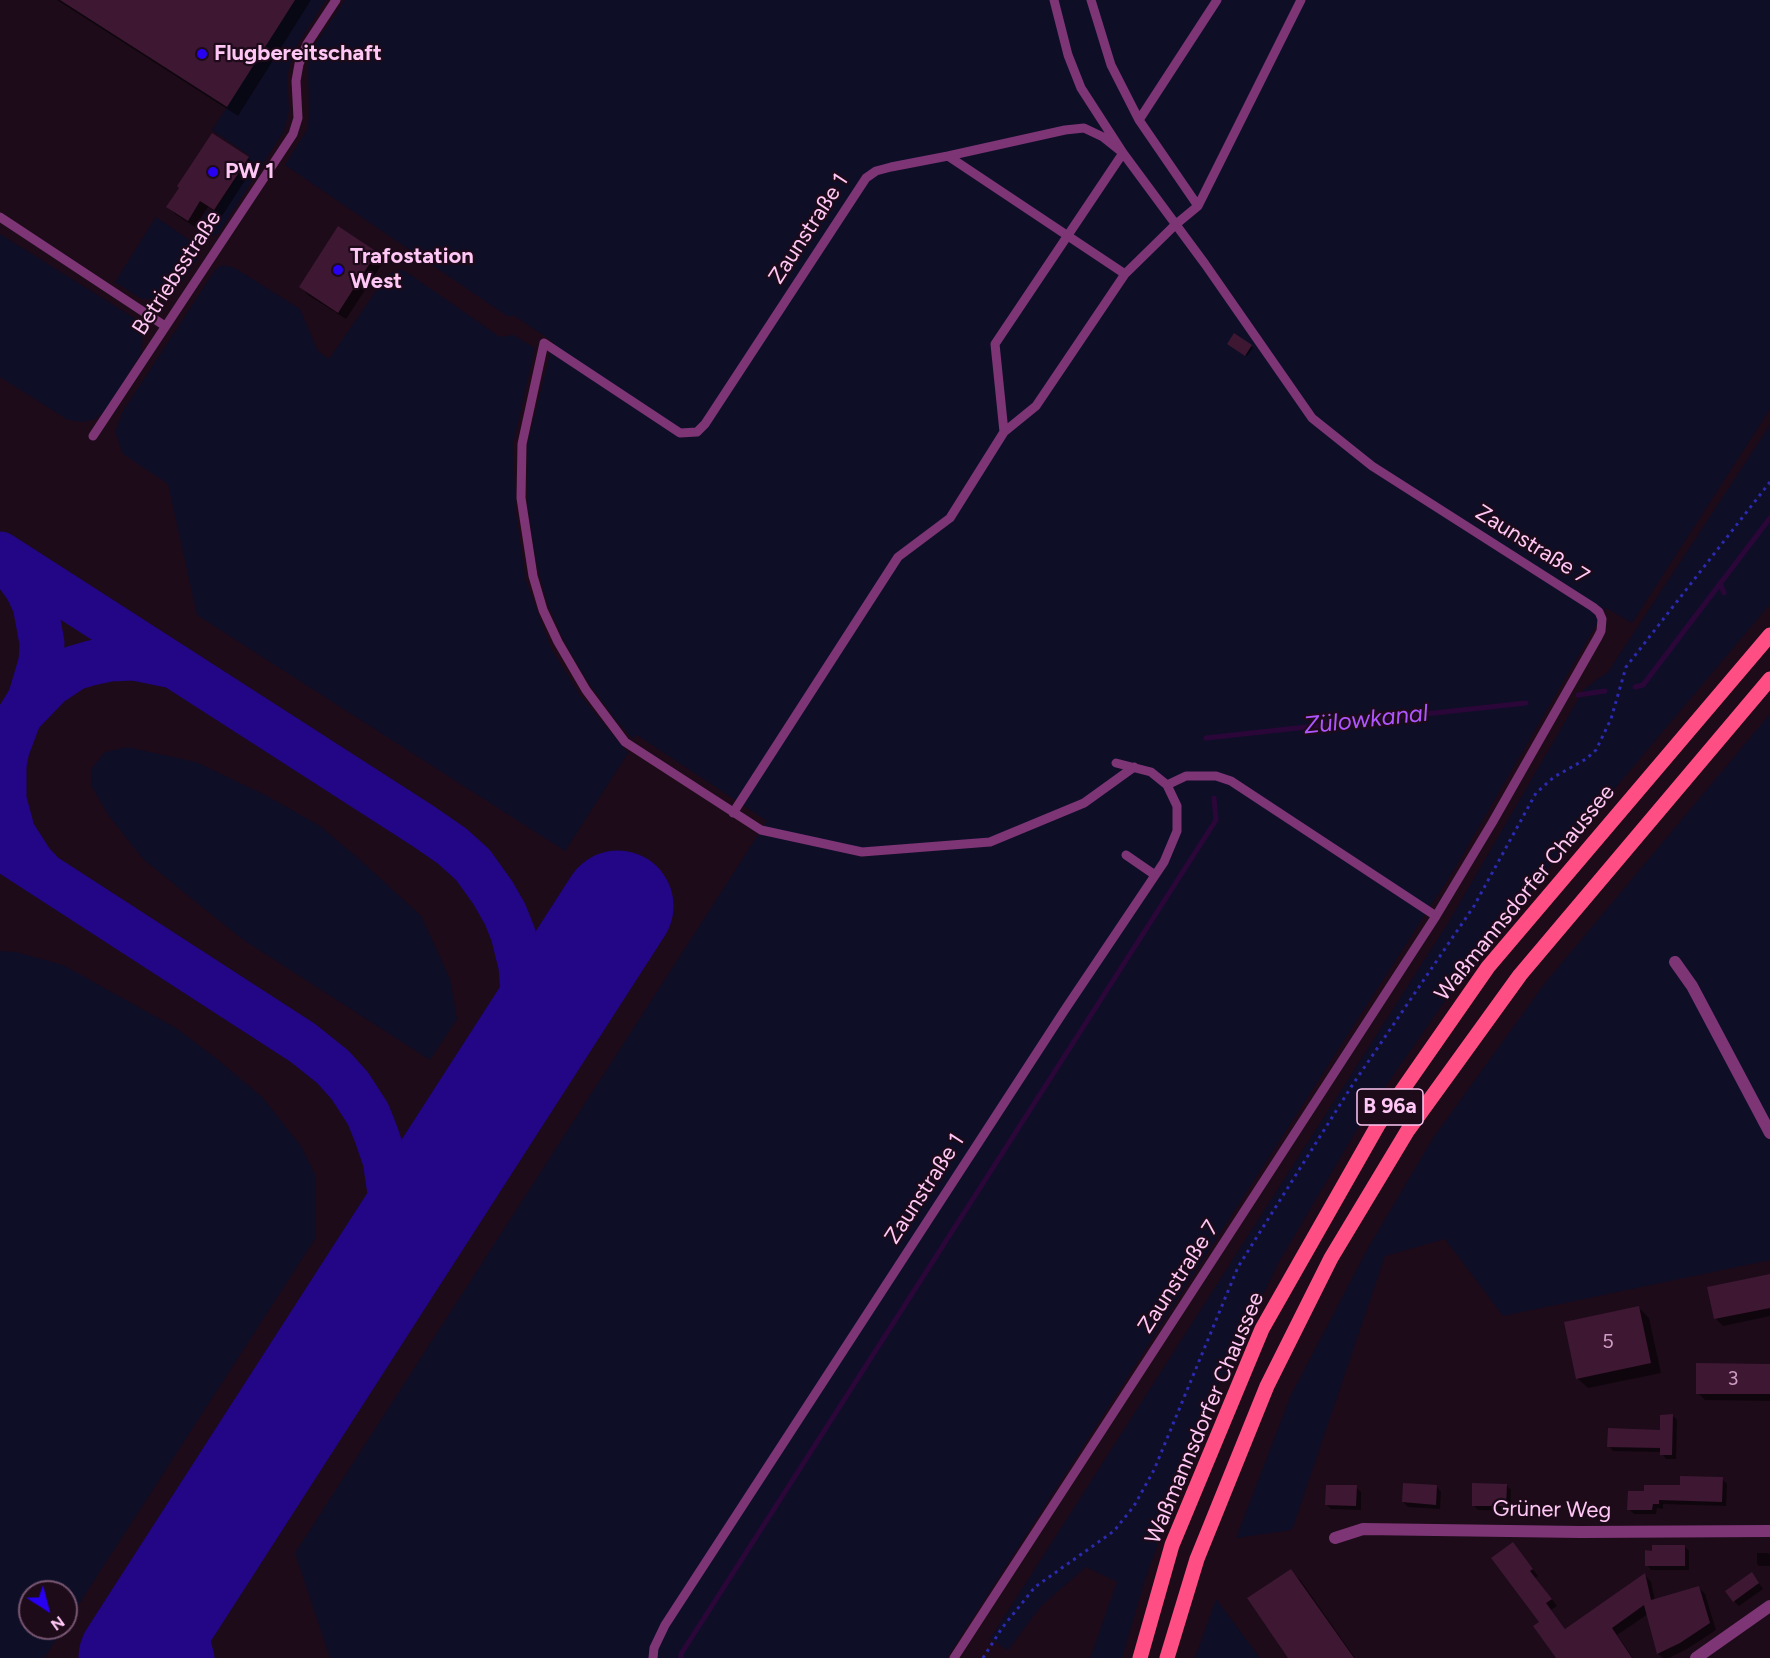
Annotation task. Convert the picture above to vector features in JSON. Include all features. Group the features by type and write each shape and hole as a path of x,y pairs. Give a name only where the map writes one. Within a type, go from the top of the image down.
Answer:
{"main road":[{"name":"Waßmannsdorfer Chaussee","path":"1140,1658 1172,1545 1262,1329 1378,1125 1488,967 1770,635"},
{"name":"Waßmannsdorfer Chaussee","path":"1167,1658 1197,1559 1267,1386 1331,1258 1408,1130 1520,975 1770,679"}],"street":[{"path":"1675,962 1692,986 1770,1132"},
{"name":"Grüner Weg","path":"1335,1538 1363,1528 1581,1532 1770,1531"},
{"path":"1696,1658 1770,1605"}],"lane":[{"name":"Betriebsstraße","path":"93,435 293,134 298,118 296,81 298,64 307,44 336,0"},
{"path":"1004,432 995,344 1123,153 1081,88 1068,55 1054,0"},
{"path":"1091,0 1111,65 1139,120 1198,206"},
{"path":"1139,120 1217,0"},
{"path":"1134,767 1084,803 990,842 862,852 761,830 733,813 898,557 950,518 1004,432 1036,406 1125,274 1198,206 1301,0"},
{"name":"Zaunstraße 1","path":"733,813 626,742 586,690 558,642 543,610 533,576 521,488 522,444 544,343 680,433 697,432 705,424 866,178 876,171 891,167 1065,130 1084,128 1103,137 1123,153 1205,264"},
{"path":"948,156 1125,274"},
{"path":"0,217 165,326"},
{"name":"Zaunstraße 7","path":"954,1658 1436,916 1601,632 1602,619 1593,607 1372,466 1312,418 1205,264"},
{"path":"1116,763 1151,772 1167,785 1186,776 1216,776 1232,781 1436,916"},
{"name":"Zaunstraße 1","path":"653,1658 654,1648 665,1625 1064,1011 1164,862 1177,831 1177,806 1167,785"},
{"path":"1126,855 1155,875"}],"path":[{"path":"982,1658 1002,1628 1035,1587 1114,1531 1134,1506 1154,1470 1238,1267 1353,1084 1474,906 1536,793 1554,777 1586,759 1596,750 1611,719 1626,668 1770,482"}],"shaded area":[{"name":"Flugbereitschaft","path":"60,0 326,0 294,50 287,77 289,111 284,131 218,234 209,237 203,234 199,229 200,222 207,210 214,213 250,156 212,130 227,107"},
{"path":"345,0 1770,0 1770,409 1632,623 1606,608 1455,868 947,1658 330,1658 295,1553 767,821 637,735 633,739 615,719 586,679 563,639 547,602 536,561 527,502 528,442 553,342 515,316 507,316 285,165 307,130 310,52"},
{"path":"156,217 191,241 198,258 179,286 162,299 142,299 115,282"},
{"path":"0,234 136,319 143,329 142,352 105,411 95,419 84,422 68,420 0,377"},
{"path":"222,265 235,268 300,309 318,351 329,359 387,275 397,270 405,271 500,337 513,335 535,348 513,445 516,514 526,581 551,648 580,695 628,753 565,851 197,615 168,484 123,454 115,431 123,411 215,270"},
{"path":"1770,425 1770,604 1558,856 1447,998 1365,1116 1279,1262 1214,1396 1180,1481 1144,1583 1122,1658 1090,1658 1117,1582 1086,1567 1041,1606 1008,1650 990,1639 1448,923 1584,689 1608,672"},
{"path":"1770,714 1770,1260 1503,1316 1445,1239 1385,1256 1292,1530 1236,1538 1291,1395 1368,1248 1433,1138 1545,983"},
{"path":"127,747 196,762 267,796 320,826 421,916 450,979 457,1019 430,1060 242,939 143,859 109,816 91,785 92,768 105,752"},
{"path":"0,951 16,952 63,965 176,1028 263,1098 301,1146 316,1177 315,1239 78,1605 78,1580 18,1580 18,1640 56,1640 44,1658 0,1658"},
{"path":"1216,1599 1260,1658 1195,1658"}],"building":[{"name":"Flugbereitschaft","path":"60,0 295,0 227,107"},
{"name":"PW 1","path":"212,133 249,157 214,210 200,201 188,221 166,207"},
{"name":"Trafostation West","path":"338,226 377,252 338,313 299,287"},
{"path":"1234,333 1252,345 1245,356 1227,344"},
{"path":"1770,1274 1770,1308 1714,1319 1707,1287"},
{"path":"1639,1306 1651,1363 1576,1379 1564,1322"},
{"path":"1696,1363 1770,1364 1770,1394 1696,1394"},
{"path":"1673,1414 1672,1455 1660,1455 1660,1448 1607,1447 1608,1428 1660,1430 1660,1415"},
{"path":"1680,1476 1723,1477 1722,1502 1659,1500 1659,1504 1653,1504 1652,1510 1627,1510 1628,1491 1644,1491 1644,1485 1680,1485"},
{"path":"1403,1483 1437,1485 1436,1505 1402,1502"},
{"path":"1472,1483 1507,1484 1506,1506 1472,1506"},
{"path":"1326,1485 1357,1485 1356,1506 1325,1505"},
{"path":"1513,1542 1533,1569 1530,1571 1552,1599 1546,1603 1565,1629 1645,1573 1651,1600 1699,1586 1710,1623 1680,1643 1657,1654 1644,1605 1612,1628 1632,1658 1556,1658 1533,1626 1539,1622 1491,1558"},
{"path":"1652,1545 1685,1545 1685,1566 1645,1566 1645,1550 1652,1551"},
{"path":"1291,1569 1354,1658 1288,1658 1247,1598"},
{"path":"1752,1572 1759,1583 1733,1602 1725,1591"}],"waterway":[{"name":"Zülowkanal","path":"1635,687 1643,685 1770,518"},
{"path":"1720,583 1724,593"},
{"name":"Zülowkanal","path":"1578,695 1605,691"},
{"name":"Zülowkanal","path":"1206,738 1526,703"},
{"path":"681,1658 681,1654 1216,820 1214,798"}],"taxiway":[{"path":"0,554 423,826 452,846 473,865 505,914 521,966 524,1009 520,1038 514,1064 502,1087"},
{"path":"0,748 30,699 41,662 42,643 35,605 27,588 8,562"},
{"path":"25,710 50,684 74,668 110,659 134,658 168,665"},
{"path":"18,720 7,749 4,765 4,800 13,833 39,870"},
{"path":"0,847 303,1043 333,1067 350,1086 368,1114 376,1134 385,1160 390,1193 390,1223 379,1272 370,1292"},
{"path":"192,1658 187,1640 186,1607 194,1564"}],"runway":[{"path":"134,1658 618,906"}],"place":[{"name":"Flugbereitschaft","path":"202,54"},
{"name":"PW 1","path":"213,172"},
{"name":"Trafostation West","path":"338,270"}]}
